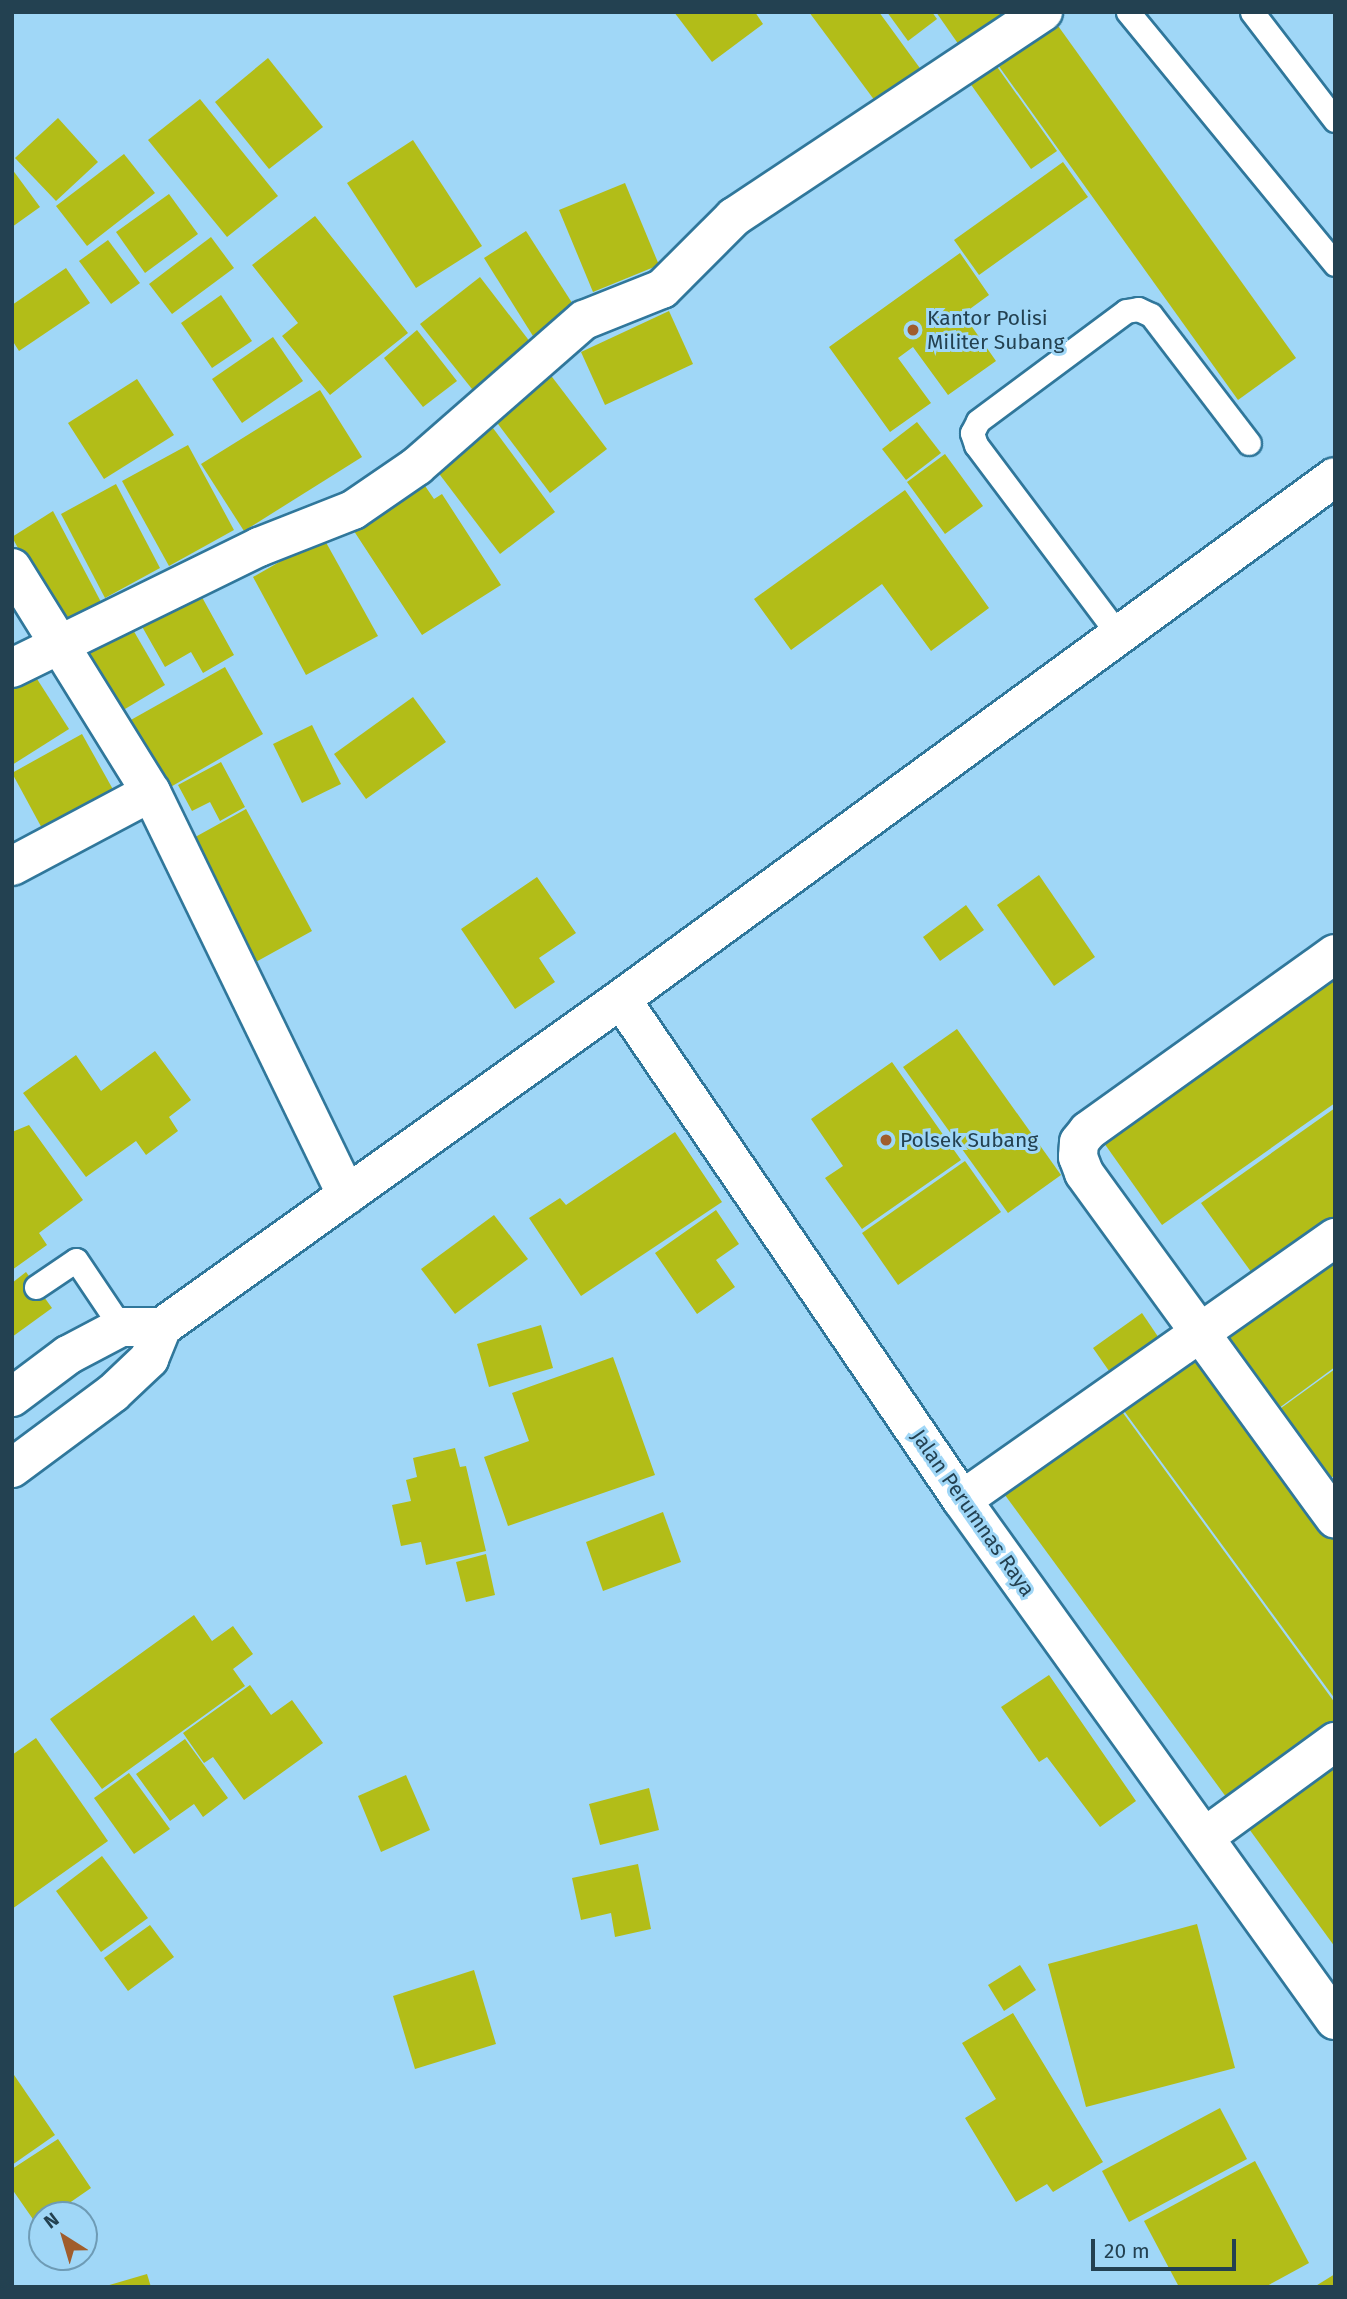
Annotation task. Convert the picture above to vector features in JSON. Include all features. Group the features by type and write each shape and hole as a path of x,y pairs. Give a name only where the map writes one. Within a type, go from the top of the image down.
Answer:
{"street":[{"path":"12,668 58,642 259,547 353,510 417,466 584,320 662,289 734,217 1043,12"},
{"path":"12,1468 113,1393 149,1359 162,1327 621,999 1335,477"},
{"path":"12,568 151,792 347,1195"},
{"path":"12,866 151,792"},
{"path":"1331,1504 1084,1172 1079,1142 1335,954"},
{"name":"Jalan Perumnas Raya","path":"621,999 962,1500 1206,1836 1335,2020"},
{"path":"962,1500 1335,1238"},
{"path":"12,1397 68,1355 121,1327 162,1327"},
{"path":"1206,1836 1335,1742"}],"lane":[{"path":"1128,12 1335,264"},
{"path":"1252,12 1335,120"},
{"path":"1118,634 976,445 972,433 978,421 1126,311 1139,309 1151,315 1249,443"},
{"path":"36,1287 76,1260 121,1327"}],"building":[{"path":"674,12 755,12 763,24 712,62"},
{"path":"809,12 879,12 922,71 878,105"},
{"path":"887,12 932,12 937,19 908,41"},
{"path":"936,12 1032,12 968,58"},
{"path":"1051,16 1296,358 1238,400 993,58"},
{"path":"988,54 1057,151 1031,169 962,72"},
{"path":"268,58 323,127 269,169 215,102"},
{"path":"200,99 278,196 227,237 148,140"},
{"path":"58,118 98,162 56,201 15,158"},
{"path":"413,140 482,246 416,288 347,183"},
{"path":"124,154 155,193 87,246 56,206"},
{"path":"1063,162 1088,197 979,275 954,240"},
{"path":"12,169 40,207 12,227"},
{"path":"625,183 659,265 593,292 559,210"},
{"path":"169,194 198,234 145,273 116,232"},
{"path":"315,216 408,333 330,395 282,336 298,323 252,265"},
{"path":"526,231 576,309 533,336 484,258"},
{"path":"211,237 234,268 172,314 149,284"},
{"path":"108,240 140,283 111,304 79,261"},
{"name":"Kantor Polisi Militer Subang","path":"960,253 989,295 963,314 996,361 948,395 913,347 898,358 931,403 890,432 829,347"},
{"path":"66,268 90,303 19,351 12,340 12,305"},
{"path":"480,277 534,347 476,394 420,324"},
{"path":"221,295 252,341 212,368 181,323"},
{"path":"669,311 693,364 605,405 581,352"},
{"path":"417,330 457,381 423,407 384,358"},
{"path":"273,337 303,381 242,423 212,379"},
{"path":"546,369 607,449 550,493 489,412"},
{"path":"137,379 174,435 104,479 68,423"},
{"path":"320,390 362,457 244,531 201,464"},
{"path":"917,422 941,453 906,480 882,449"},
{"path":"490,424 555,512 500,554 434,467"},
{"path":"188,445 234,530 169,566 122,481"},
{"path":"945,454 983,506 945,534 907,482"},
{"path":"421,480 434,499 442,494 501,585 422,635 350,525"},
{"path":"116,484 160,568 105,598 61,514"},
{"path":"905,490 989,608 931,651 882,584 791,650 754,599"},
{"path":"53,511 101,602 59,624 12,537"},
{"path":"323,537 378,636 306,675 253,577"},
{"path":"198,590 234,655 203,673 191,652 165,667 140,623"},
{"path":"132,628 165,685 110,718 77,660"},
{"path":"225,667 263,734 167,789 129,721"},
{"path":"30,668 69,729 12,765 12,680"},
{"path":"413,697 446,742 366,799 334,754"},
{"path":"312,725 341,784 302,803 273,744"},
{"path":"82,734 115,793 44,832 12,773"},
{"path":"221,762 245,807 220,821 210,802 192,811 178,785"},
{"path":"246,809 312,931 254,963 188,841"},
{"path":"1039,875 1095,957 1054,986 997,905"},
{"path":"537,877 576,933 539,958 555,982 515,1009 461,929"},
{"path":"966,905 984,930 940,961 923,937"},
{"path":"1335,979 1335,1103 1162,1225 1104,1143"},
{"path":"957,1029 1061,1175 1008,1213 903,1067"},
{"path":"155,1051 191,1100 169,1117 178,1131 146,1155 136,1141 86,1177 23,1093 76,1055 101,1091"},
{"name":"Polsek Subang","path":"892,1062 961,1160 862,1229 825,1178 843,1166 811,1119"},
{"path":"1335,1108 1335,1224 1257,1280 1201,1203"},
{"path":"29,1125 83,1200 39,1233 47,1245 12,1270 12,1132"},
{"path":"675,1132 722,1202 581,1296 529,1218 560,1198 566,1205"},
{"path":"965,1161 1001,1212 898,1285 862,1233"},
{"path":"716,1210 739,1244 716,1260 735,1287 697,1314 655,1253"},
{"path":"494,1215 528,1259 455,1314 421,1269"},
{"path":"1335,1257 1335,1367 1275,1411 1223,1339"},
{"path":"26,1272 52,1308 12,1337 12,1283"},
{"path":"1142,1313 1165,1347 1116,1381 1093,1348"},
{"path":"541,1325 553,1368 489,1387 477,1344"},
{"path":"1199,1346 1335,1530 1335,1699 1119,1404"},
{"path":"613,1357 655,1475 508,1526 484,1457 529,1441 512,1393"},
{"path":"1335,1369 1335,1475 1327,1481 1277,1411"},
{"path":"1118,1406 1335,1703 1335,1723 1229,1801 1002,1491"},
{"path":"455,1448 460,1467 466,1466 486,1551 426,1565 421,1542 401,1546 392,1505 411,1501 406,1480 417,1477 413,1458"},
{"path":"663,1512 681,1562 603,1591 586,1542"},
{"path":"486,1554 495,1595 466,1602 456,1562"},
{"path":"194,1615 212,1641 233,1626 253,1654 233,1669 245,1686 102,1789 50,1719"},
{"path":"1049,1675 1136,1801 1100,1827 1047,1757 1039,1762 1001,1707"},
{"path":"250,1685 271,1715 292,1700 323,1743 244,1800 213,1757 204,1763 183,1733"},
{"path":"36,1738 108,1841 12,1909 12,1755"},
{"path":"185,1739 228,1798 203,1817 194,1804 170,1821 136,1774"},
{"path":"1335,1757 1335,1947 1244,1822"},
{"path":"129,1773 170,1829 134,1854 94,1798"},
{"path":"406,1775 430,1830 381,1852 358,1796"},
{"path":"649,1788 659,1830 600,1845 589,1804"},
{"path":"102,1856 148,1918 101,1952 56,1891"},
{"path":"638,1864 651,1929 615,1937 611,1913 581,1920 572,1878"},
{"path":"1197,1924 1235,2068 1086,2107 1048,1964"},
{"path":"150,1925 174,1957 128,1991 104,1958"},
{"path":"1020,1965 1036,1990 1004,2011 988,1985"},
{"path":"474,1970 496,2044 415,2069 393,1996"},
{"path":"1013,2013 1103,2162 1053,2192 1047,2184 1016,2202 965,2118 996,2099 962,2043"},
{"path":"12,2072 55,2135 12,2165"},
{"path":"1220,2108 1247,2159 1129,2222 1102,2171"},
{"path":"58,2139 91,2188 72,2201 28,2201 28,2212 12,2189 12,2169"},
{"path":"1255,2161 1309,2263 1265,2287 1179,2287 1144,2221"},
{"path":"147,2274 151,2287 106,2287 106,2286"},
{"path":"1335,2274 1335,2287 1314,2287"}],"place":[{"name":"Kantor Polisi Militer Subang","path":"913,330"},
{"name":"Polsek Subang","path":"886,1140"}]}
